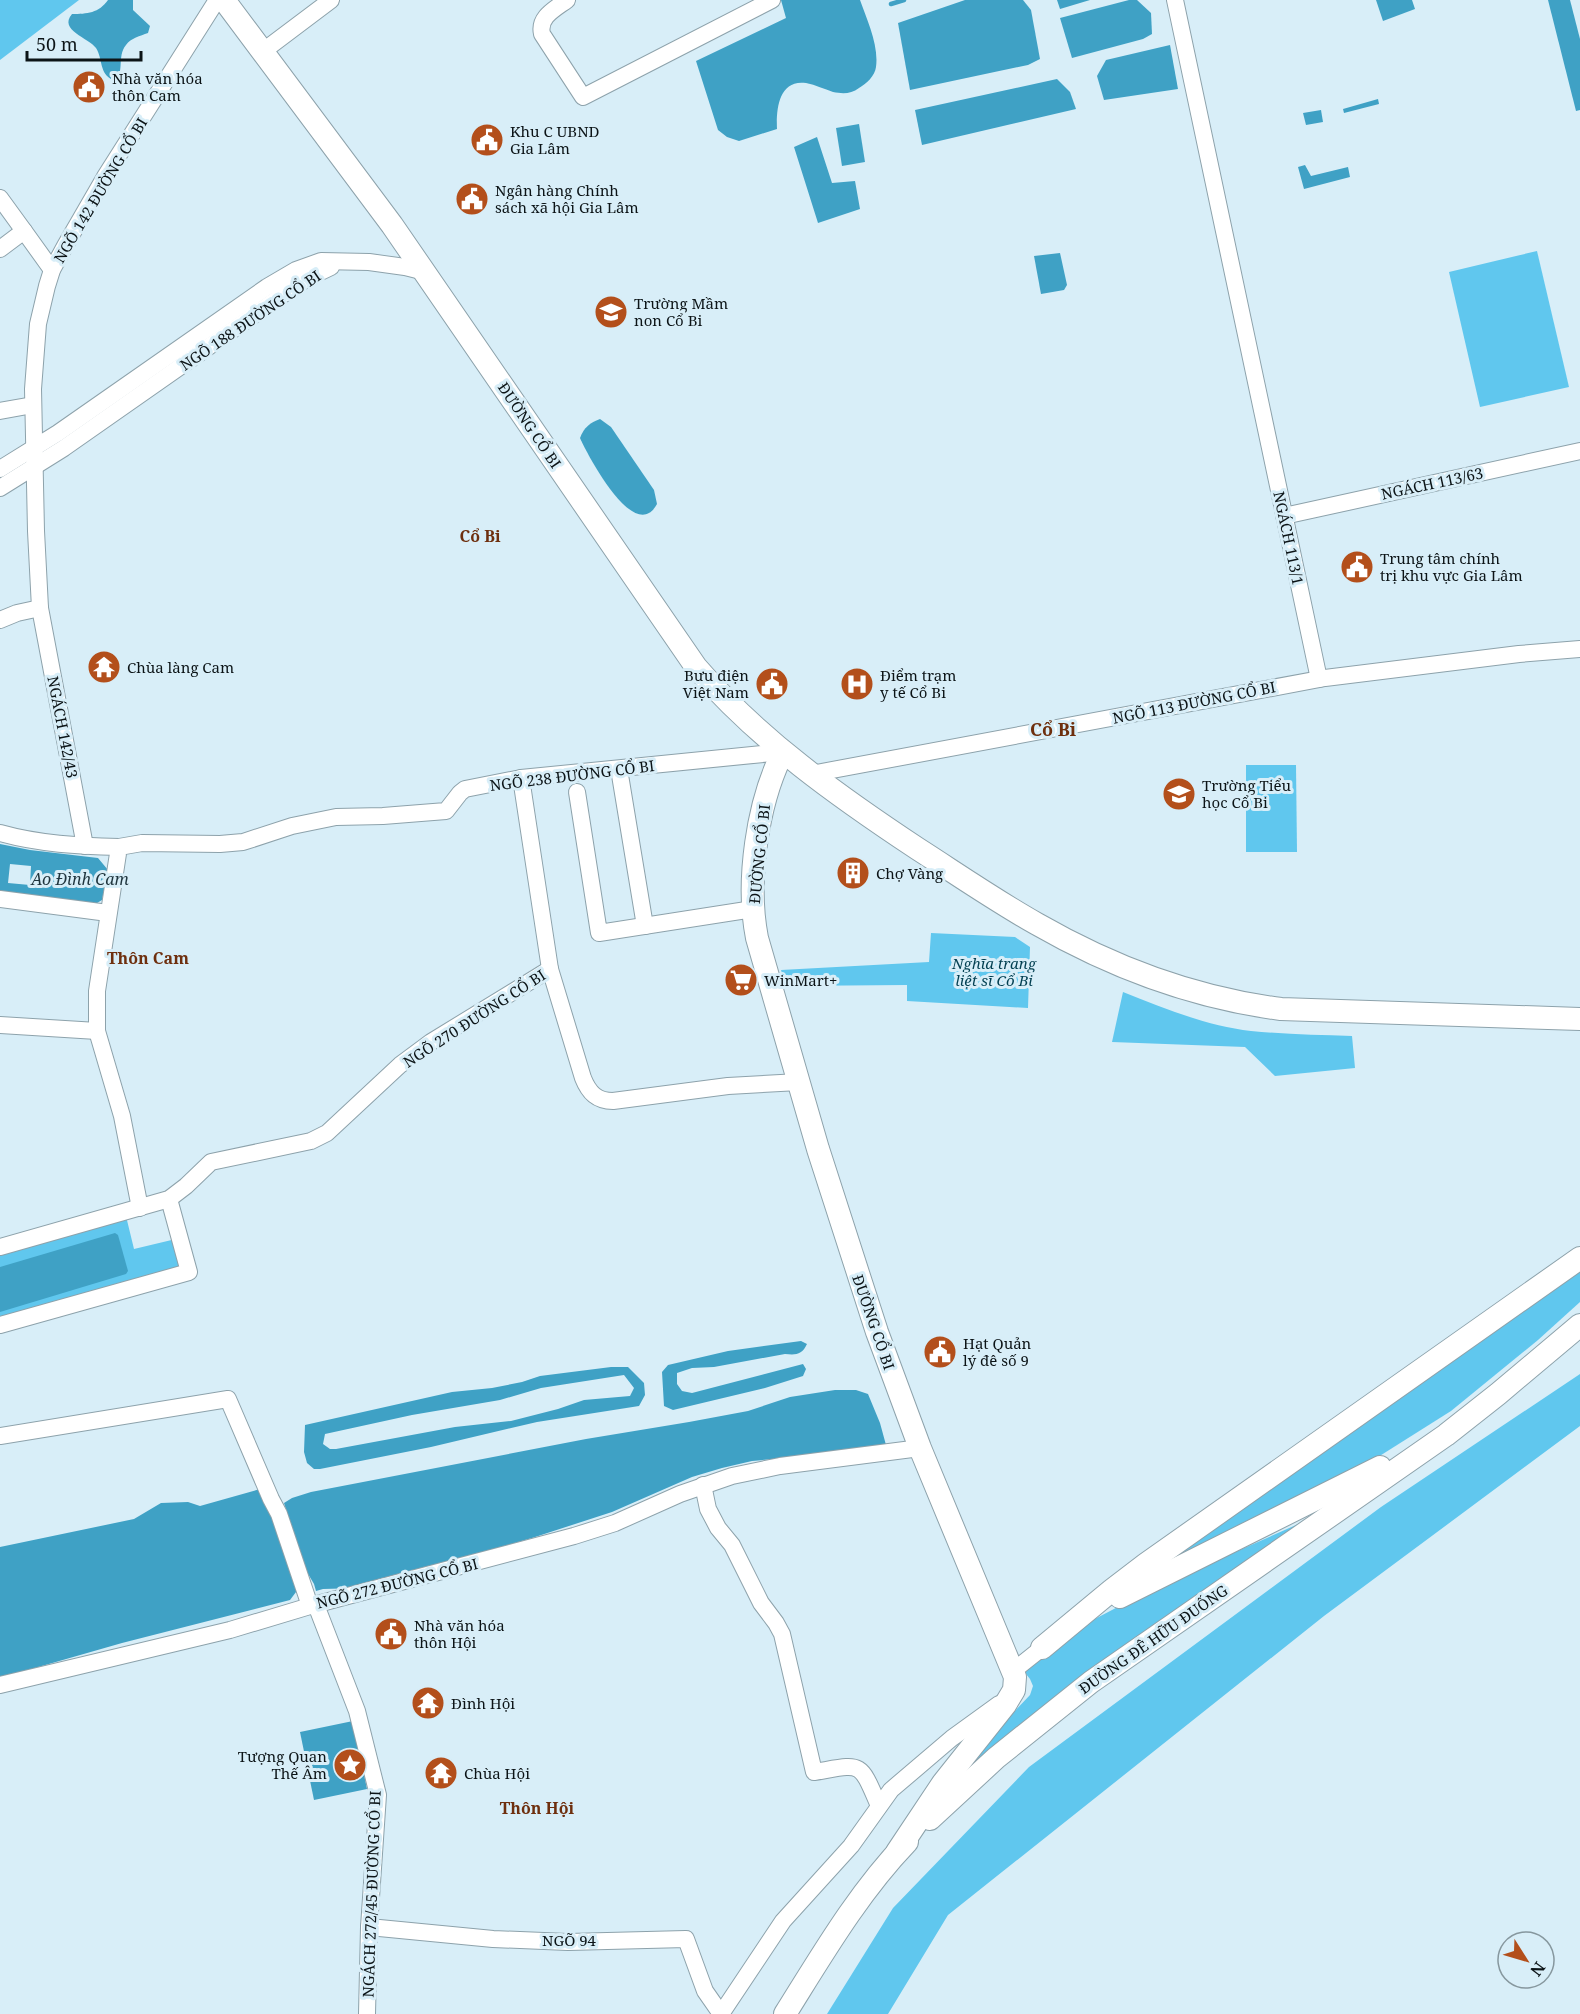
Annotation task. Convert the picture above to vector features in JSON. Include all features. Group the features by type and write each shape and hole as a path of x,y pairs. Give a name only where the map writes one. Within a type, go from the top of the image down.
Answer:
{"main road":[{"name":"ĐƯỜNG CỔ BI","path":"224,0 425,272 686,654 719,693 783,752 769,784 760,819 754,871 753,909 757,938 822,1159 877,1332 920,1448 1013,1671 1016,1684 1012,1695"},
{"path":"783,752 903,839 1039,926 1103,957 1179,987 1243,1004 1281,1009 1580,1018"},
{"path":"1042,1648 1156,1557 1580,1258"},
{"name":"ĐƯỜNG ĐÊ HỮU ĐUỐNG","path":"785,2014 850,1912 897,1852 930,1818 996,1758 1091,1682 1446,1435 1498,1395 1580,1325"},
{"path":"1079,1617 1446,1435"},
{"path":"897,1852 943,1783 1012,1695"},
{"path":"777,2014 804,1984"}],"street":[{"name":"NGÕ 142 ĐƯỜNG CỔ BI","path":"40,608 33,405 38,324 42,304 52,270 106,175 217,0"},
{"path":"262,52 331,0"},
{"path":"567,0 542,20 540,27 542,34 583,97 772,0"},
{"name":"NGÁCH 113/1","path":"1175,0 1319,679"},
{"path":"0,198 52,270"},
{"path":"0,249 24,231"},
{"name":"NGÕ 188 ĐƯỜNG CỔ BI","path":"0,469 58,433 287,275 316,262 344,262"},
{"path":"344,262 386,264 425,272"},
{"name":"NGÕ 188 ĐƯỜNG CỔ BI","path":"0,488 64,448 308,278 344,262"},
{"path":"0,411 33,405"},
{"name":"NGÁCH 113/63","path":"1284,516 1580,451"},
{"path":"0,620 17,613 40,608"},
{"name":"NGÁCH 142/43","path":"40,608 85,846"},
{"name":"NGÕ 113 ĐƯỜNG CỔ BI","path":"811,774 1319,679 1406,667 1580,649"},
{"name":"NGÕ 238 ĐƯỜNG CỔ BI","path":"0,833 26,840 85,846 119,847 142,843 243,842 292,826 336,817 446,811 465,789 521,778 783,752"},
{"path":"620,768 645,926"},
{"path":"521,778 550,969"},
{"path":"577,792 599,933 753,909"},
{"path":"119,847 97,991 98,1031 122,1116 140,1208"},
{"path":"0,899 108,913"},
{"name":"NGÕ 270 ĐƯỜNG CỔ BI","path":"0,1247 169,1199 211,1162 311,1141 327,1133 400,1065 432,1042 550,969 583,1078 588,1090 600,1099 613,1101 728,1086 799,1082"},
{"path":"0,1025 98,1031"},
{"path":"0,1325 189,1272 169,1199"},
{"name":"NGÕ 272 ĐƯỜNG CỔ BI","path":"0,1436 228,1399 279,1514 313,1605 574,1536 615,1523 704,1485 756,1470 920,1448"},
{"path":"704,1485 708,1509 718,1528 732,1545 761,1603 782,1634 814,1772 856,1767 866,1775 879,1806"},
{"path":"0,1685 230,1630 313,1605"},
{"name":"NGÁCH 272/45 ĐƯỜNG CỔ BI","path":"313,1605 357,1711 378,1795 369,1927 367,2014"},
{"path":"1013,1671 1042,1648"},
{"path":"721,2014 783,1921 851,1846 891,1790 952,1738 1012,1695"},
{"name":"NGÕ 94","path":"369,1927 492,1939 568,1942 686,1939 705,1991 721,2014"}],"green space":[{"path":"0,0 79,0 0,60"},
{"path":"1537,251 1569,387 1480,407 1449,272"},
{"path":"1246,765 1296,765 1297,852 1246,852"},
{"name":"Nghĩa trang liệt sĩ Cổ Bi","path":"931,933 1015,937 1030,947 1028,1008 907,1001 907,985 786,986 781,970 929,962"},
{"path":"1123,992 1186,1016 1235,1029 1352,1036 1355,1068 1275,1076 1245,1047 1112,1042"},
{"path":"125,1212 134,1249 180,1238 189,1272 0,1325 0,1247"},
{"path":"1580,1267 1580,1302 1538,1340 1451,1411 1359,1469 1143,1573"},
{"path":"1580,1374 1580,1426 1324,1616 948,1915 888,2014 827,2014 893,1908 1029,1767 1381,1507"},
{"path":"1305,1521 951,1789 1030,1695 1033,1686 1022,1669 1070,1632 1154,1588"}],"water":[{"path":"108,0 133,0 133,10 150,26 148,33 133,39 126,45 119,74 113,80 105,74 96,48 69,25 72,14 92,12 101,8"},
{"path":"781,0 860,0 876,50 875,70 872,77 864,84 847,93 833,92 806,83 790,86 781,97 777,113 777,129 739,141 727,137 718,130 696,61 786,18"},
{"path":"965,0 1023,0 1031,10 1040,59 1028,65 910,90 898,23"},
{"path":"1057,0 1090,0 1060,9"},
{"path":"1129,0 1137,0 1151,13 1152,34 1143,39 1072,58 1060,18"},
{"path":"1376,0 1412,0 1415,9 1383,21"},
{"path":"1548,0 1570,0 1580,39 1580,110 1576,111"},
{"path":"1170,45 1178,89 1104,100 1097,76 1106,60"},
{"path":"1057,79 1070,92 1076,109 922,145 915,110"},
{"path":"1378,99 1379,104 1344,113 1343,109"},
{"path":"1321,110 1323,122 1306,125 1303,113"},
{"path":"859,124 865,162 842,166 836,128"},
{"path":"817,137 832,183 855,181 860,209 818,223 794,147"},
{"path":"1305,165 1311,176 1348,167 1350,177 1304,189 1298,167"},
{"path":"1060,253 1067,285 1064,290 1041,294 1034,256"},
{"path":"600,419 611,427 654,490 657,504 648,514 637,514 625,506 602,478 585,448 580,438 583,431"},
{"name":"Ao Đình Cam","path":"0,844 98,858 108,870 102,900 97,903 0,891","holes":["10,864 31,866 30,885 8,883"]},
{"path":"115,1233 118,1235 128,1271 126,1274 0,1312 0,1267"},
{"path":"801,1341 807,1344 798,1354 785,1354 714,1367 692,1368 677,1373 677,1384 682,1391 692,1393 803,1364 806,1369 803,1376 765,1388 673,1410 664,1406 662,1372 668,1365 728,1351"},
{"path":"628,1367 644,1383 645,1395 639,1406 537,1422 431,1447 320,1469 314,1469 307,1463 304,1452 305,1425 452,1392 492,1388 540,1376","holes":["624,1375 634,1388 630,1396 584,1400 511,1421 455,1427 336,1449 330,1449 323,1444 325,1434 412,1415 500,1400 541,1388"]},
{"path":"835,1390 856,1390 868,1394 886,1445 829,1454 752,1461 722,1468 692,1477 612,1512 532,1538 359,1588 316,1591 304,1567 284,1503 311,1492 586,1439 748,1411 790,1397"},
{"path":"260,1489 269,1503 296,1583 296,1592 290,1600 122,1643 0,1678 0,1547 134,1519 161,1503 188,1502 200,1506"},
{"path":"353,1721 367,1789 314,1800 300,1732"}],"waterway":[{"path":"891,4 904,0"}],"place":[{"name":"Nhà văn hóa thôn Cam","path":"89,87"},
{"name":"Khu C UBND Gia Lâm","path":"487,140"},
{"name":"Ngân hàng Chính sách xã hội Gia Lâm","path":"472,199"},
{"name":"Trường Mầm non Cổ Bi","path":"611,312"},
{"name":"Trung tâm chính trị khu vực Gia Lâm","path":"1357,567"},
{"name":"Chùa làng Cam","path":"104,667"},
{"name":"Bưu điện Việt Nam","path":"772,684"},
{"name":"Điểm trạm y tế Cổ Bi","path":"857,684"},
{"name":"Trường Tiểu học Cổ Bi","path":"1179,794"},
{"name":"Chợ Vàng","path":"853,873"},
{"name":"WinMart+","path":"741,980"},
{"name":"Hạt Quản lý đê số 9","path":"940,1352"},
{"name":"Nhà văn hóa thôn Hội","path":"391,1634"},
{"name":"Đình Hội","path":"428,1703"},
{"name":"Tượng Quan Thế Âm","path":"350,1765"},
{"name":"Chùa Hội","path":"441,1773"}],"district":[{"name":"Cổ Bi","path":"480,536"},
{"name":"Cổ Bi","path":"1053,729"},
{"name":"Thôn Cam","path":"148,958"},
{"name":"Thôn Hội","path":"537,1808"}]}
